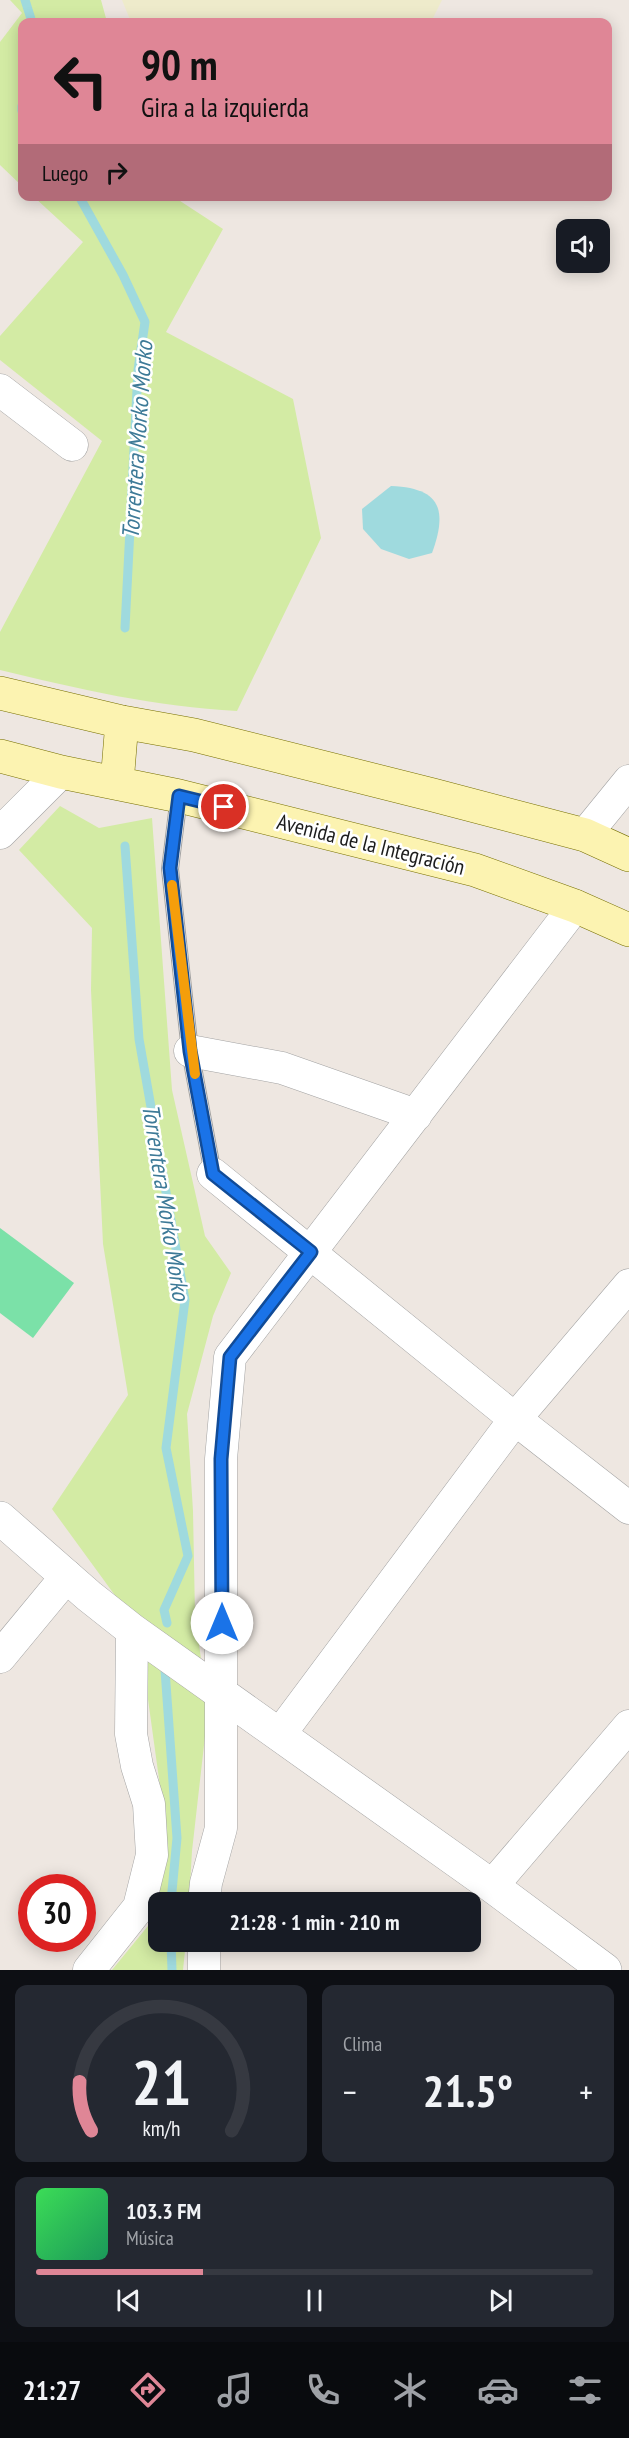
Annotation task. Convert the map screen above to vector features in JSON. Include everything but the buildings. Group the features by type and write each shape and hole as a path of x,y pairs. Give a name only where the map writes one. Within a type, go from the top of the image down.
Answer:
{"main road":[{"path":"0,693 122,722 194,735 585,835 629,855"},
{"path":"117,783 122,722"},
{"name":"Avenida de la Integración","path":"0,756 61,772 179,796 474,870 576,906 629,930"}],"street":[{"path":"0,390 72,445"},
{"path":"0,833 61,772"},
{"path":"585,835 629,781"},
{"path":"205,1892 221,1828 223,1694 221,1459 230,1357 576,906"},
{"path":"190,1051 282,1068 416,1115"},
{"path":"213,1174 515,1419 629,1508"},
{"path":"280,1734 515,1419 629,1285"},
{"path":"0,1518 132,1630 492,1886 605,1970"},
{"path":"0,1657 67,1576"},
{"path":"89,1970 139,1907 152,1855 149,1804 137,1766 131,1734 132,1630"},
{"path":"492,1886 629,1726"},
{"path":"204,1952 204,1970"}],"lane":[{"path":"179,796 170,868 190,1051 213,1174"}],"shaded area":[{"path":"122,0 442,0 433,18 129,18"}],"green space":[{"path":"10,0 101,0 106,18 18,18 22,13"},
{"path":"18,18 18,182 0,165 0,42"},
{"path":"38,201 180,201 223,229 166,332 293,399 321,538 237,711 147,701 0,670 0,632 102,441 0,360 0,336 83,242"},
{"path":"60,806 99,828 152,818 172,1090 205,1236 231,1273 213,1316 187,1414 193,1511 195,1615 208,1710 190,1892 154,1892 160,1786 138,1627 52,1509 128,1395 103,1244 91,990 92,928 19,850"},
{"path":"0,1228 74,1283 33,1338 0,1313"},
{"path":"148,1926 148,1952 185,1952 183,1970 112,1970"}],"water":[{"path":"391,486 420,491 430,496 436,504 439,524 432,553 409,559 381,549 363,529 362,509"}],"waterway":[{"name":"Torrentera Morko Morko","path":"25,0 31,18"},
{"name":"Torrentera Morko Morko","path":"82,201 123,275 145,322 138,370 125,628"},
{"name":"Torrentera Morko Morko","path":"125,846 139,1039 185,1300 166,1448 188,1556 164,1610 167,1623"},
{"name":"Torrentera Morko Morko","path":"165,1670 177,1838 172,1892"},
{"name":"Torrentera Morko Morko","path":"171,1952 172,1970"}],"slow traffic":[{"path":"172,885 190,1051 195,1074"}],"route":[{"path":"222,1623 221,1459 230,1357 311,1252 213,1174 190,1051 170,868 179,796 224,807"}]}
